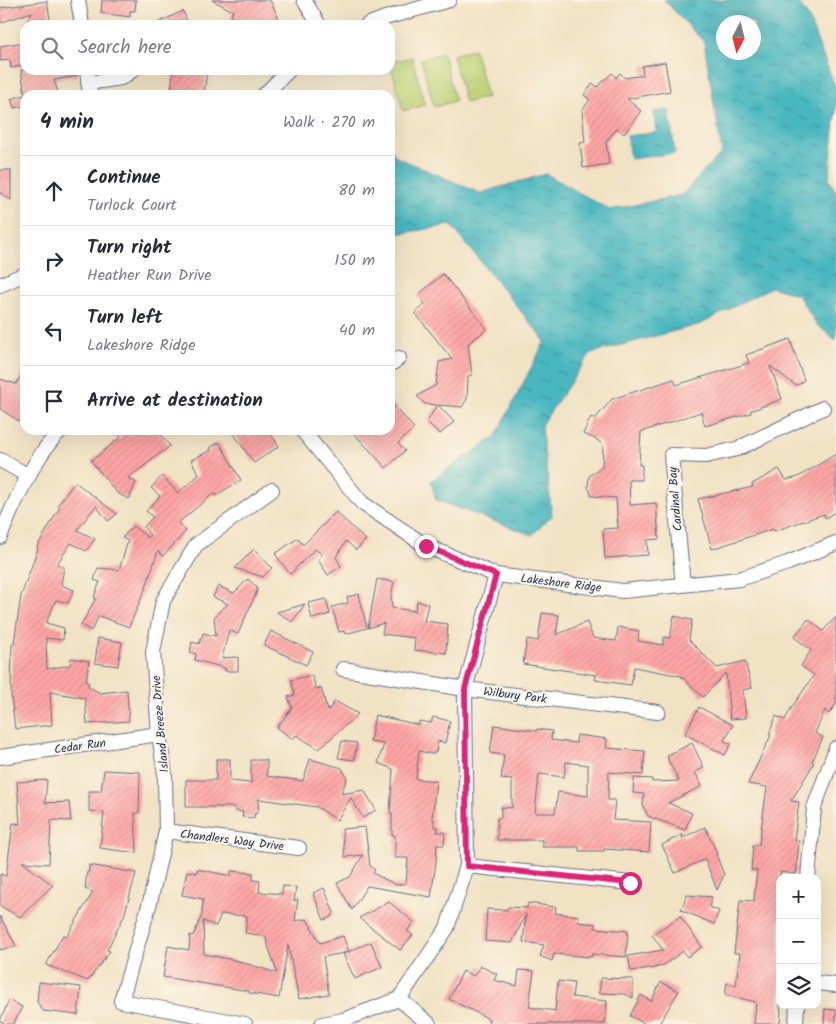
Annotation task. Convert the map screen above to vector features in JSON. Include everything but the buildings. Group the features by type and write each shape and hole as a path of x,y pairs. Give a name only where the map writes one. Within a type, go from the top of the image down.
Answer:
{"street":[{"path":"78,0 81,20"},
{"path":"304,0 316,20"},
{"path":"380,20 449,0"},
{"path":"88,83 121,78 125,75"},
{"path":"269,90 284,75"},
{"path":"0,285 20,276"},
{"name":"Cardinal Bay","path":"683,585 671,455 706,456 737,449 823,408"},
{"path":"0,537 29,476 55,435"},
{"name":"Lakeshore Ridge","path":"308,435 362,504 426,546 496,575 623,591 739,578 788,563 836,543"},
{"path":"0,460 29,476"},
{"name":"Island Breeze Drive","path":"245,1024 121,1001 150,902 166,832 165,776 159,734 153,652 163,601 196,545 272,490"},
{"path":"322,1024 343,1020 399,999 447,928 467,866 465,689 496,575"},
{"name":"Wilbury Park","path":"343,669 465,689 658,712"},
{"name":"Cedar Run","path":"0,757 159,734"},
{"path":"808,874 814,808 836,748"},
{"name":"Chandlers Way Drive","path":"166,832 299,848"},
{"path":"467,866 630,883"},
{"path":"821,983 836,985"},
{"path":"399,999 429,1024"},
{"path":"796,1024 797,1009"}],"green space":[{"path":"474,49 487,97 465,103 453,55"},
{"path":"443,53 455,101 434,107 421,59"},
{"path":"412,57 425,105 403,111 393,75 395,75 395,61"}],"water":[{"path":"664,0 797,0 808,17 836,89 829,179 836,192 836,340 817,325 798,295 771,287 701,324 591,353 541,425 552,516 532,535 436,500 431,481 496,436 545,341 451,225 395,234 395,155 480,193 546,174 610,210 682,195 722,152 704,42"},
{"path":"669,110 675,153 630,159 627,136 657,132 654,112"}],"route":[{"path":"426,546 496,575 465,689 467,866 630,883"}]}
